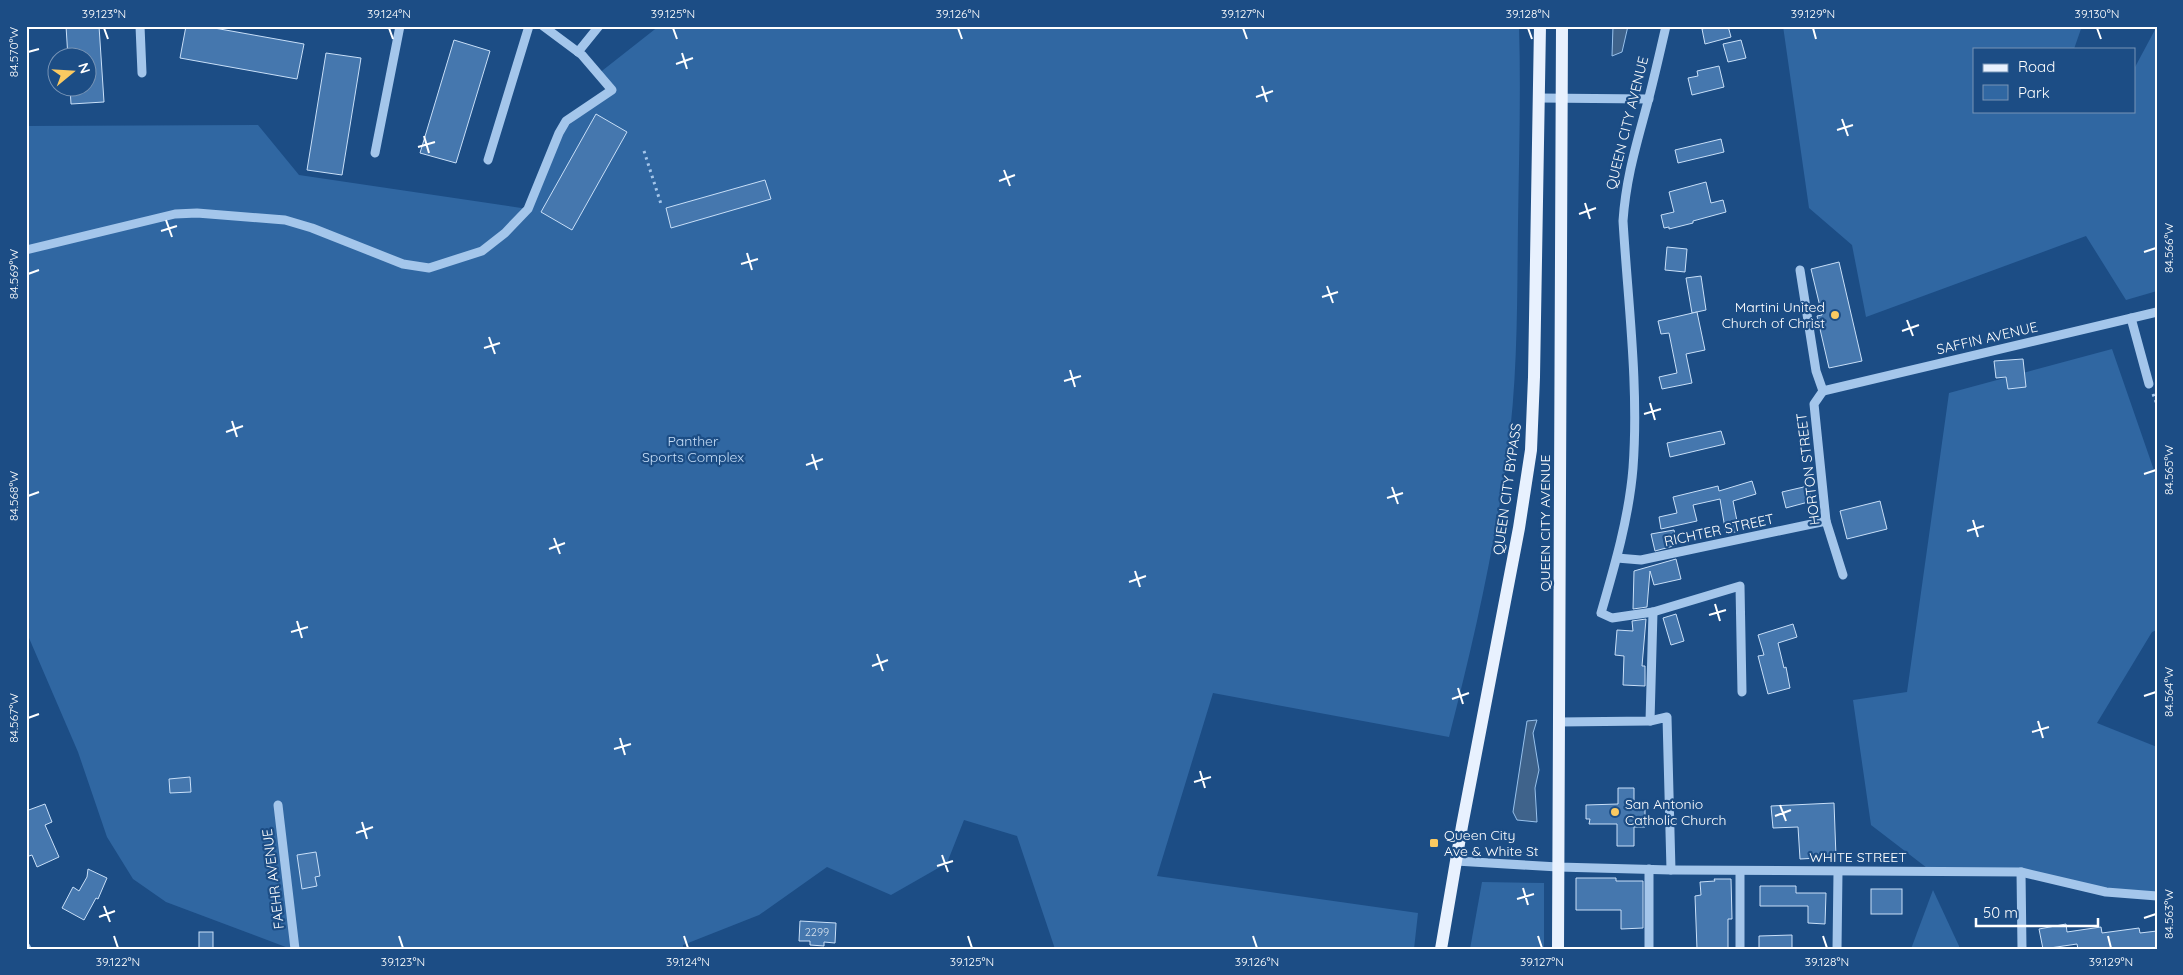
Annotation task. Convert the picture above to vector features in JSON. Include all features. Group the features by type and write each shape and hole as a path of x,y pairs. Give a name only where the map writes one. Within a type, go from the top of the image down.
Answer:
{"main road":[{"name":"QUEEN CITY BYPASS","path":"1441,949 1517,537 1531,450 1540,26"},
{"path":"1562,26 1562,98"},
{"name":"QUEEN CITY AVENUE","path":"1558,949 1562,98"}],"street":[{"path":"140,26 142,73"},
{"path":"375,153 400,26"},
{"path":"488,160 529,26"},
{"path":"26,250 175,214 198,213 285,220 312,228 403,264 428,268 482,251 505,233 528,209 559,132 566,121 612,90 578,52 542,26"},
{"path":"578,52 599,26"},
{"name":"QUEEN CITY AVENUE","path":"1653,612 1612,618 1601,613 1617,558 1627,513 1633,469 1635,424 1623,213 1625,191 1631,160 1649,99 1666,26"},
{"path":"1539,98 1649,99"},
{"path":"1800,270 1816,371 1823,390"},
{"name":"SAFFIN AVENUE","path":"1823,390 2157,312"},
{"path":"2131,318 2149,384"},
{"name":"HORTON STREET","path":"1823,390 1814,404 1826,522 1843,575"},
{"name":"RICHTER STREET","path":"1617,558 1641,560 1826,522"},
{"path":"1650,721 1653,612 1740,586 1742,692"},
{"path":"1559,722 1650,721 1667,717 1671,870"},
{"name":"FAEHR AVENUE","path":"278,806 295,949"},
{"name":"WHITE STREET","path":"1456,862 1671,870 2021,872 2106,892 2157,896"},
{"path":"1649,869 1649,949"},
{"path":"1740,871 1740,949"},
{"path":"1837,949 1838,872"},
{"path":"2021,872 2022,949"}],"path":[{"path":"644,152 661,204"}],"green space":[{"name":"Panther Sports Complex","path":"659,26 1519,26 1520,100 1517,311 1511,427 1502,492 1489,562 1449,737 1213,693 1157,876 1418,913 1414,949 1055,949 1017,836 964,820 947,863 891,895 827,867 759,915 683,945 683,949 291,949 166,902 133,879 107,837 78,752 26,631 26,126 258,125 299,175 528,209 559,133 612,90 598,74"},
{"path":"1783,26 2082,26 2074,48 1973,48 1973,112 2136,112 2136,65 2157,26 2157,291 2126,300 2086,236 1866,317 1852,245 1809,208"},
{"path":"2112,349 2157,479 2157,630 2152,632 2097,723 2157,747 2157,896 2106,892 2021,872 1931,871 1871,825 1853,700 1907,692 1949,393"},
{"path":"1482,882 1544,883 1544,949 1470,949"},
{"path":"1933,890 1959,946 1959,949 1911,949"}],"shaded area":[{"path":"1613,26 1628,26 1622,52 1612,56"},
{"path":"1537,720 1533,733 1539,770 1535,788 1537,822 1517,820 1513,812 1527,721"}],"building":[{"path":"66,26 99,26 104,102 71,104 71,98 98,98 98,48 67,48"},
{"path":"186,26 203,26 304,44 297,79 180,58"},
{"path":"1713,26 1728,26 1731,37 1705,44 1702,29"},
{"path":"454,40 490,51 456,163 420,153"},
{"path":"1741,40 1746,58 1728,62 1723,44"},
{"path":"326,53 361,58 342,175 307,170"},
{"path":"1719,66 1724,87 1692,95 1688,78 1698,76 1697,71"},
{"path":"596,114 627,132 572,230 541,212"},
{"path":"1721,139 1724,152 1678,163 1675,150"},
{"path":"765,180 771,199 671,228 666,208"},
{"path":"1706,182 1711,203 1723,200 1726,212 1693,221 1693,223 1669,229 1669,227 1664,228 1661,215 1674,212 1669,192"},
{"path":"1667,247 1687,249 1685,272 1665,270"},
{"name":"Martini United Church of Christ","path":"1839,262 1862,361 1829,368 1817,316 1822,315 1811,269"},
{"path":"1701,276 1706,310 1692,313 1686,278"},
{"path":"1697,312 1705,350 1686,354 1692,383 1662,389 1659,377 1677,373 1669,333 1661,334 1658,321"},
{"path":"2023,359 2026,387 2008,389 2006,377 1996,378 1994,361"},
{"path":"1721,431 1725,444 1670,457 1667,443"},
{"path":"1752,481 1756,494 1733,501 1739,531 1726,534 1720,499 1693,505 1697,521 1661,529 1659,517 1677,513 1673,497 1718,486 1719,491"},
{"path":"1808,486 1812,501 1786,508 1782,492"},
{"path":"1880,501 1887,529 1847,539 1840,511"},
{"path":"1674,530 1677,545 1655,551 1651,534"},
{"path":"1676,559 1681,579 1654,585 1650,571 1647,607 1633,609 1634,571"},
{"path":"1676,614 1684,641 1671,645 1663,618"},
{"path":"1646,619 1642,666 1645,666 1645,686 1623,685 1624,656 1615,655 1617,630 1633,631 1632,621"},
{"path":"1793,624 1797,637 1778,643 1784,668 1786,667 1790,688 1768,694 1758,656 1764,655 1758,635"},
{"path":"190,777 191,792 170,793 169,779"},
{"name":"San Antonio Catholic Church","path":"1618,788 1634,788 1634,805 1645,805 1645,827 1634,827 1634,846 1617,846 1617,824 1589,824 1590,819 1586,819 1586,805 1618,804"},
{"path":"1834,803 1836,857 1800,859 1798,827 1773,828 1771,806"},
{"path":"45,804 52,822 45,825 59,857 37,867 32,855 26,857 26,811"},
{"path":"316,852 320,876 315,877 317,886 302,889 297,855"},
{"path":"88,869 107,878 98,899 96,898 84,920 62,908 73,887 79,891 87,877"},
{"path":"1576,878 1616,878 1616,881 1643,881 1643,928 1621,929 1621,910 1576,910"},
{"path":"1714,879 1731,879 1732,919 1728,919 1728,949 1697,949 1695,896 1701,895 1700,882 1715,881"},
{"path":"1760,886 1796,886 1796,893 1826,893 1825,924 1808,923 1808,906 1760,906"},
{"path":"1871,889 1902,889 1902,914 1871,914"},
{"path":"800,921 836,923 835,943 824,942 824,946 810,945 810,941 799,941"},
{"path":"2066,924 2067,932 2101,927 2102,933 2139,928 2140,933 2157,931 2157,949 2078,949 2077,944 2043,949 2039,929"},
{"path":"199,932 213,932 213,948 199,948"},
{"path":"1792,935 1792,949 1759,949 1759,936"}],"place":[{"name":"Martini United Church of Christ","path":"1835,315"},
{"name":"San Antonio Catholic Church","path":"1615,812"},
{"name":"Queen City Ave & White St","path":"1434,843"}]}
